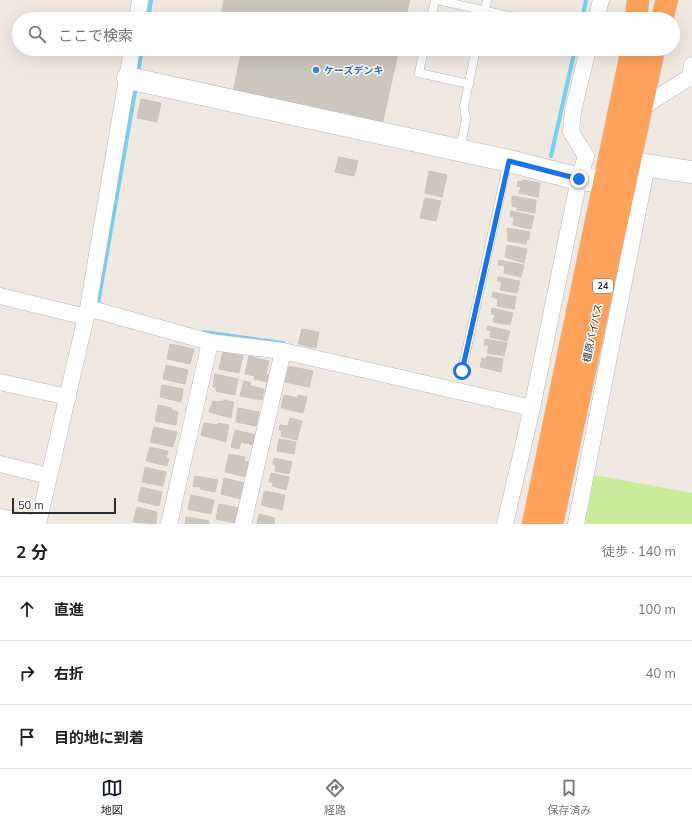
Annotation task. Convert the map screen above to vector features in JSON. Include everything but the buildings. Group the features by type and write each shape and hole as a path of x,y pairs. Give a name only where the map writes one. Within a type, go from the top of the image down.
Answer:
{"highway":[{"path":"637,12 638,0"},
{"path":"664,12 668,0"},
{"name":"橿原バイパス","path":"533,524 604,176 630,56"},
{"name":"橿原バイパス","path":"552,524 638,165 641,108 652,56"}],"street":[{"path":"138,12 140,0"},
{"path":"598,12 601,0"},
{"path":"0,517 38,524 87,312 131,56"},
{"path":"506,523 532,408 579,179 586,156 571,132 573,111 586,56"},
{"path":"641,108 690,77 692,65"},
{"path":"128,78 460,150 579,179 596,181 604,176 638,165 692,172"},
{"path":"576,524 638,165"},
{"path":"0,296 87,312 210,342 283,351 532,408"},
{"path":"169,524 210,342"},
{"path":"243,524 283,351"},
{"path":"0,382 68,397"},
{"path":"0,464 49,476"}],"lane":[{"path":"433,12 436,0 474,12"},
{"path":"485,12 487,0"},
{"path":"422,56 419,72 469,84"},
{"path":"460,150 466,119 464,106 475,56"},
{"path":"462,371 509,161"}],"green space":[{"path":"594,475 692,493 692,524 585,524"}],"waterway":[{"path":"149,12 151,0"},
{"path":"583,12 586,0"},
{"path":"138,73 141,56"},
{"path":"551,156 573,56"},
{"path":"102,305 98,304 136,86"},
{"path":"203,332 283,343"}],"place":[{"name":"ケーズデンキ","path":"316,70"}],"route":[{"path":"462,371 509,161 579,179"}]}
